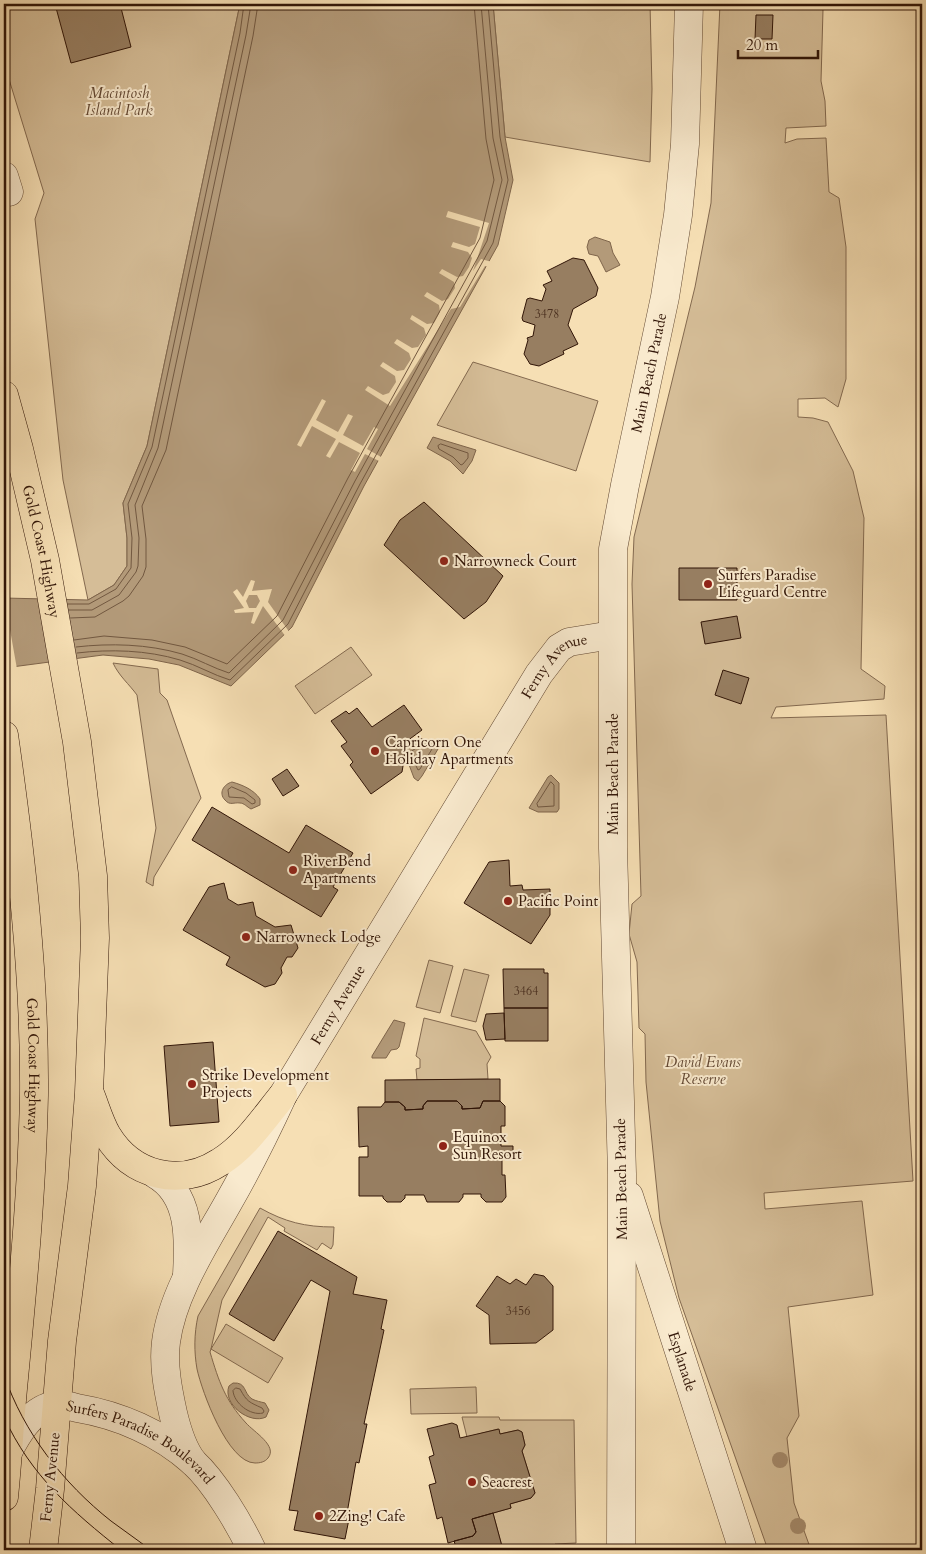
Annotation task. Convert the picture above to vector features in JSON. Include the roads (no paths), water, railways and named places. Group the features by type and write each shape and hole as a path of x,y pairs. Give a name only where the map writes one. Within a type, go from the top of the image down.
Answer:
{"highway":[{"name":"Gold Coast Highway","path":"4,395 19,449 45,560 77,742 93,876 95,938 89,1093"},
{"name":"Gold Coast Highway","path":"4,735 25,904 31,997 34,1094 24,1279 10,1388"},
{"path":"89,1093 104,1129 113,1143 131,1160 155,1174 171,1177 200,1173 221,1162 242,1144 283,1096"},
{"path":"58,1405 62,1341 82,1186 89,1093"},
{"path":"4,1497 8,1452 10,1388"},
{"name":"Ferny Avenue","path":"43,1550 58,1405"}],"street":[{"name":"Main Beach Parade","path":"621,1550 622,1174 613,848 613,548 665,297 678,215 685,144 689,4"},
{"name":"Ferny Avenue","path":"193,1462 183,1446 175,1420 167,1384 165,1353 171,1321 186,1281 258,1148 283,1096 539,674 559,648 569,642 612,635"},
{"path":"155,1174 171,1185 183,1208 188,1235 186,1281"},
{"name":"Esplanade","path":"622,1174 743,1550"},
{"name":"Surfers Paradise Boulevard","path":"8,1452 16,1436 28,1421 46,1407 58,1405 100,1412 138,1426 165,1441 193,1462 214,1488 252,1550"}],"water":[{"path":"240,4 493,4 505,137 513,180 498,245 364,486 292,627 231,686 179,665 149,659 103,655 4,668 4,598 88,600 114,585 127,566 127,538 123,503 147,446"},
{"path":"595,237 610,242 613,253 620,265 606,272 598,256 589,254 587,247 589,240"},
{"path":"433,437 476,450 472,461 463,474 450,461 427,448"},
{"path":"420,738 436,744 438,749 418,781 414,778 405,754 406,748"},
{"path":"551,775 559,783 559,809 557,812 538,812 529,808 548,777"},
{"path":"232,782 244,786 255,793 260,799 260,805 251,809 241,803 227,802 222,792 224,787"},
{"path":"394,1020 405,1023 399,1047 391,1050 386,1058 372,1058 372,1056"},
{"path":"233,1383 241,1384 252,1399 265,1403 269,1410 266,1417 260,1419 252,1418 233,1406 228,1393 229,1386"}],"tram line":[{"path":"4,1375 22,1417 47,1456 61,1473 93,1506 151,1550"},
{"path":"4,1417 27,1457 54,1491 121,1550"}],"place":[{"name":"Narrowneck Court","path":"444,561"},
{"name":"Surfers Paradise Lifeguard Centre","path":"708,584"},
{"name":"Capricorn One Holiday Apartments","path":"375,751"},
{"name":"RiverBend Apartments","path":"293,870"},
{"name":"Pacific Point","path":"508,901"},
{"name":"Narrowneck Lodge","path":"246,937"},
{"name":"Strike Development Projects","path":"192,1084"},
{"name":"Equinox Sun Resort","path":"443,1146"},
{"name":"Seacrest","path":"472,1482"},
{"name":"2Zing! Cafe","path":"319,1516"}],"park label":[{"name":"Macintosh Island Park","path":"119,102"},
{"name":"David Evans Reserve","path":"703,1070"}]}
